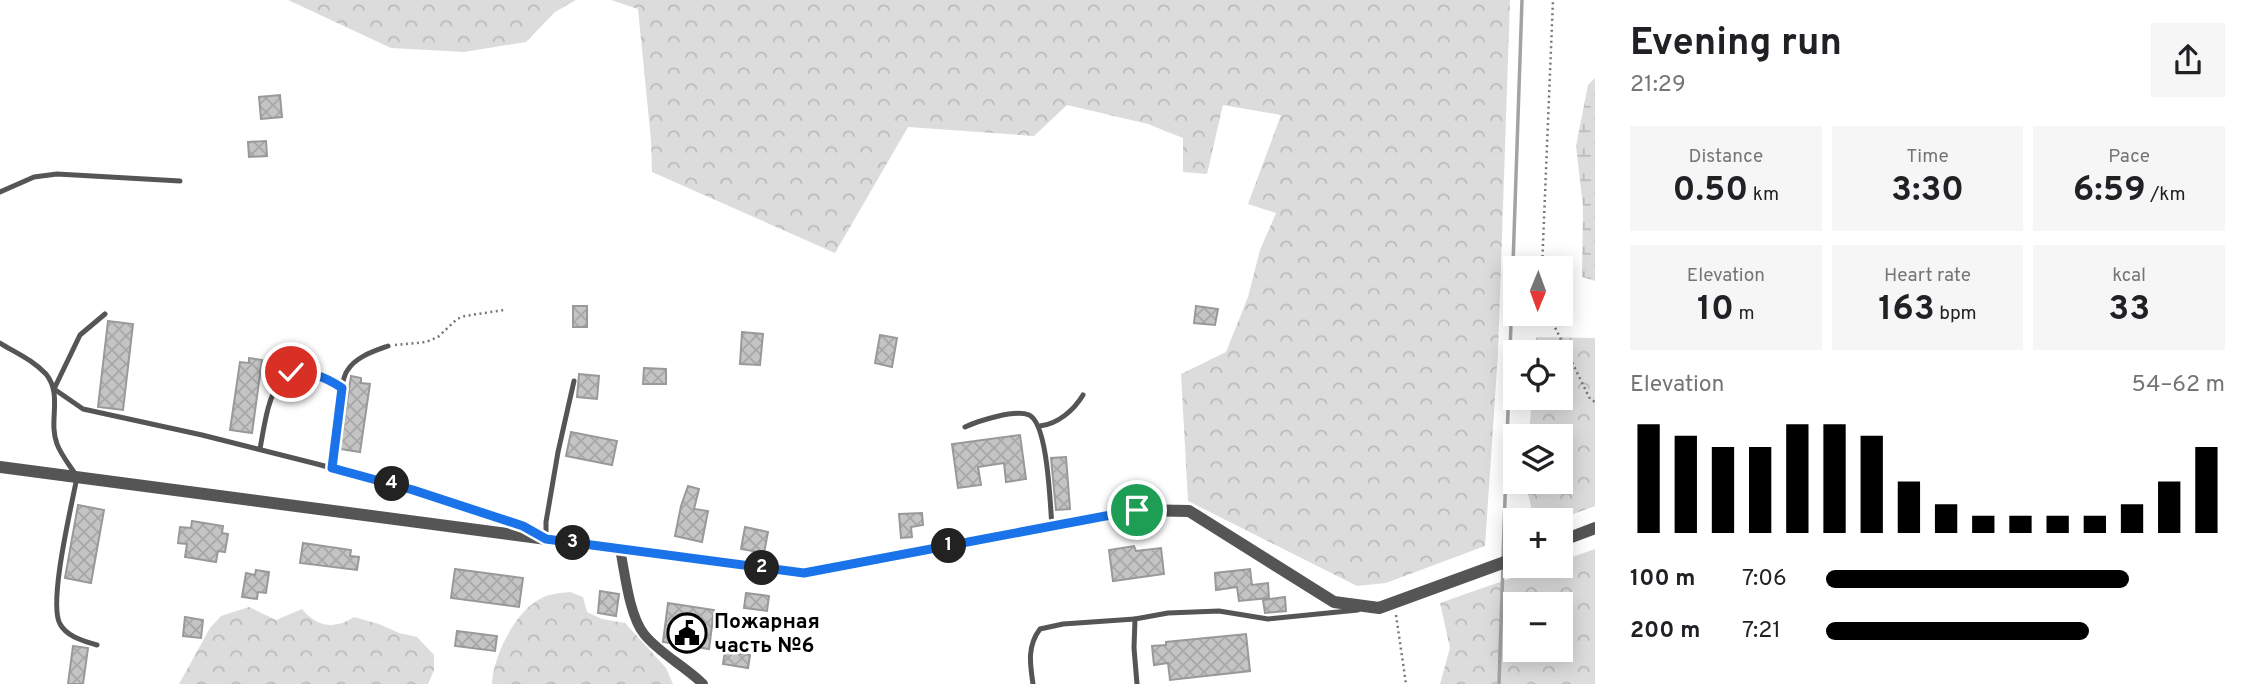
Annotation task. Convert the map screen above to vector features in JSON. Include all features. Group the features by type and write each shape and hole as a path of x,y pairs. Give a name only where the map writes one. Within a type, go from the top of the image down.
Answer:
{"street":[{"path":"0,467 804,573 1137,510 1189,511 1334,603 1379,608 1503,563"},
{"path":"1573,536 1595,528"},
{"path":"620,549 636,618 643,632 659,649 703,684"}],"lane":[{"path":"0,192 34,177 57,174 180,181"},
{"path":"54,389 80,335 105,314"},
{"path":"0,343 36,364 48,376 54,389 56,443 77,477 60,565 57,617 60,626 72,636 97,645"},
{"path":"332,468 346,371 356,360 388,346"},
{"path":"260,449 271,394 279,380 291,372 309,372 326,377 342,388"},
{"path":"54,389 83,409 260,449 413,490 512,523 546,539 546,523 558,452 574,381"},
{"path":"1040,426 1058,420 1078,404 1083,395"},
{"path":"965,427 993,417 1028,414 1035,419 1040,426 1045,449 1052,526"},
{"path":"1032,684 1032,640 1040,629 1168,612 1219,611 1268,619 1379,608"},
{"path":"1135,618 1137,684"}],"path":[{"path":"1542,256 1553,0"},
{"path":"388,346 426,342 438,337 457,318 504,310"},
{"path":"1554,326 1590,399 1595,402"},
{"path":"1394,602 1406,684"}],"green space":[{"path":"288,0 576,0 555,12 526,42 464,52 391,48"},
{"path":"611,0 1510,0 1498,353 1485,546 1386,583 1357,586 1188,501 1181,374 1226,352 1248,297 1260,250 1276,213 1248,204 1281,115 1223,105 1207,174 1183,172 1183,138 1148,124 1067,105 1034,136 908,127 835,253 652,172 638,9"},
{"path":"1595,78 1595,281 1582,277 1583,206 1576,146 1588,85"},
{"path":"1536,337 1595,338 1595,506 1573,514 1573,508 1531,508 1528,494 1573,494 1573,424 1530,424 1531,410 1573,410 1573,340 1536,340"},
{"path":"1595,549 1595,684 1440,684 1450,648 1440,603 1511,578 1573,578 1573,557"},
{"path":"570,592 583,597 587,612 602,619 625,623 666,668 673,684 492,684 496,661 506,637 521,615 542,598"},
{"path":"249,607 276,620 302,609 314,620 326,625 340,624 354,617 379,624 417,637 434,655 434,670 428,684 179,684 210,628 221,616"}],"building":[{"path":"280,95 282,117 261,119 259,97"},
{"path":"266,141 267,156 249,157 248,142"},
{"path":"573,306 587,306 587,327 573,327"},
{"path":"1196,306 1218,309 1215,325 1194,323"},
{"path":"108,321 133,324 123,410 98,407"},
{"path":"742,332 763,334 760,365 740,364"},
{"path":"880,335 897,338 892,367 875,363"},
{"path":"249,358 262,360 252,433 230,430 240,362 249,363"},
{"path":"644,368 666,369 666,384 643,384"},
{"path":"579,374 599,376 597,399 577,397"},
{"path":"351,376 361,378 361,383 370,384 360,452 340,449"},
{"path":"571,432 617,441 612,465 566,456"},
{"path":"1020,435 1026,479 1006,482 1004,463 978,467 981,485 958,488 952,444"},
{"path":"1066,457 1070,509 1056,510 1051,458"},
{"path":"688,486 699,489 694,509 708,511 702,542 675,536"},
{"path":"78,505 104,510 91,583 65,578"},
{"path":"922,513 923,525 911,527 912,537 901,538 899,514"},
{"path":"192,521 223,526 222,533 228,534 225,552 218,551 216,562 185,557 187,544 178,543 180,527 191,528"},
{"path":"745,527 768,532 764,553 741,549"},
{"path":"303,543 351,550 350,556 359,557 357,570 300,563"},
{"path":"1134,546 1136,551 1161,548 1164,574 1113,581 1109,550"},
{"path":"455,569 523,578 519,607 451,598"},
{"path":"1250,569 1252,585 1268,583 1269,598 1239,601 1237,587 1216,590 1215,573"},
{"path":"256,570 269,572 266,593 258,592 257,599 242,597 246,573 255,575"},
{"path":"600,591 619,594 616,616 598,613"},
{"path":"746,593 769,596 767,611 744,608"},
{"path":"1285,597 1286,611 1265,613 1263,600"},
{"name":"Пожарная часть №6","path":"668,603 714,610 709,649 663,642"},
{"path":"185,617 203,620 201,638 183,636"},
{"path":"457,631 497,636 495,651 455,646"},
{"path":"1246,634 1250,671 1170,680 1168,663 1154,665 1152,646 1166,645 1166,642"},
{"path":"73,646 88,648 83,684 68,684"},
{"path":"725,652 750,655 748,668 723,664"}],"waterway":[{"path":"1505,508 1522,0"},
{"path":"1499,684 1503,565"}],"place":[{"name":"Пожарная часть №6","path":"687,633"}],"route":[{"path":"291,372 309,372 326,377 342,388 332,468 413,490 523,526 546,539 804,573 1137,510"}]}
